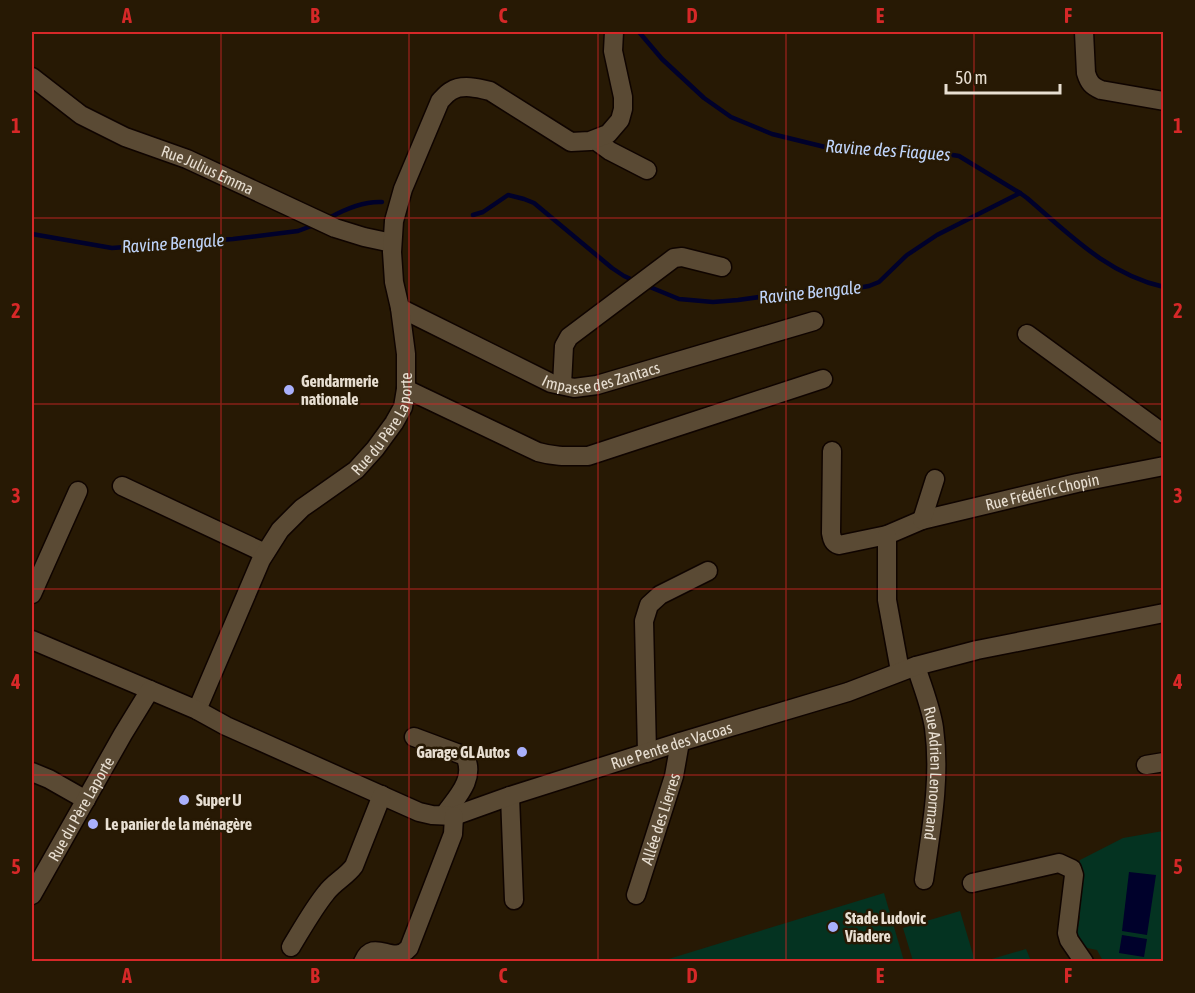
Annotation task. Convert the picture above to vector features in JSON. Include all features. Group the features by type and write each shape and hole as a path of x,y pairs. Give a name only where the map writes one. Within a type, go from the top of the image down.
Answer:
{"street":[{"path":"614,32 613,51 623,97 623,109 620,120 608,134 595,140 610,151 647,170"},
{"path":"1084,32 1086,73 1092,86 1101,90 1164,100"},
{"name":"Rue Julius Emma","path":"32,77 81,115 125,136 187,159 335,228 392,243"},
{"name":"Rue du Père Laporte","path":"196,710 261,560 280,530 302,508 356,470 375,449 403,407 406,389 406,354 394,282 392,243 394,221 403,189 440,101 450,91 463,87 476,87 490,91 571,142 595,140"},
{"path":"562,386 564,346 569,337 674,258 682,257 722,267"},
{"name":"Impasse des Zantacs","path":"400,308 541,379 574,388 597,385 814,321"},
{"path":"1027,334 1164,434"},
{"path":"406,389 538,452 552,456 588,456 823,379"},
{"name":"Rue Frédéric Chopin","path":"832,451 832,539 835,544 839,545 887,535 922,520 1077,483 1164,466"},
{"path":"922,520 935,479"},
{"path":"122,486 265,553"},
{"path":"32,594 78,491"},
{"path":"887,535 887,600 908,668"},
{"path":"647,753 644,621 649,605 660,595 708,571"},
{"name":"Rue Pente des Vacoas","path":"196,710 226,726 419,812 449,816 680,742 848,692 908,668 977,650 1164,613"},
{"path":"32,640 196,710"},
{"name":"Rue Adrien Lenormand","path":"908,668 934,726 936,789 924,880"},
{"name":"Rue du Père Laporte","path":"32,895 150,690"},
{"path":"363,962 371,951 378,950 396,956 409,948 453,834 449,816 467,783 469,772 465,756 414,736"},
{"name":"Allée des Lierres","path":"636,895 675,776 680,742"},
{"path":"32,772 86,800"},
{"path":"291,947 325,893 354,866 382,795"},
{"path":"510,796 514,900"},
{"path":"972,883 1059,863 1071,869 1074,875 1067,933 1069,940 1084,962"}],"green space":[{"path":"1163,831 1163,961 1103,961 1097,950 1082,947 1077,932 1080,917 1073,907 1080,860 1123,838"},
{"name":"Stade Ludovic Viadere","path":"884,893 904,961 662,961"},
{"path":"960,911 975,961 913,961 903,928"},
{"path":"1026,949 1031,961 985,961"}],"water":[{"path":"1129,872 1156,875 1147,935 1122,931"},
{"path":"1122,935 1147,939 1144,957 1119,953"}],"waterway":[{"name":"Ravine des Fiagues","path":"639,32 662,59 704,98 731,117 772,134 825,147 914,149 959,156 1020,193"},
{"name":"Ravine Bengale","path":"645,285 679,299 713,302 869,286 879,282 907,255 937,235 1020,193 1074,239 1107,263 1124,273 1164,287"},
{"name":"Ravine Bengale","path":"473,215 483,212 508,195 534,203 612,268 635,281"},
{"name":"Ravine Bengale","path":"329,218 354,206 382,202"},
{"name":"Ravine Bengale","path":"32,234 112,248 233,239 298,231 314,225"}],"place":[{"name":"Gendarmerie nationale","path":"289,390"},
{"name":"Garage GL Autos","path":"522,752"},
{"name":"Super U","path":"184,800"},
{"name":"Le panier de la ménagère","path":"93,824"},
{"name":"Stade Ludovic Viadere","path":"833,927"}]}
